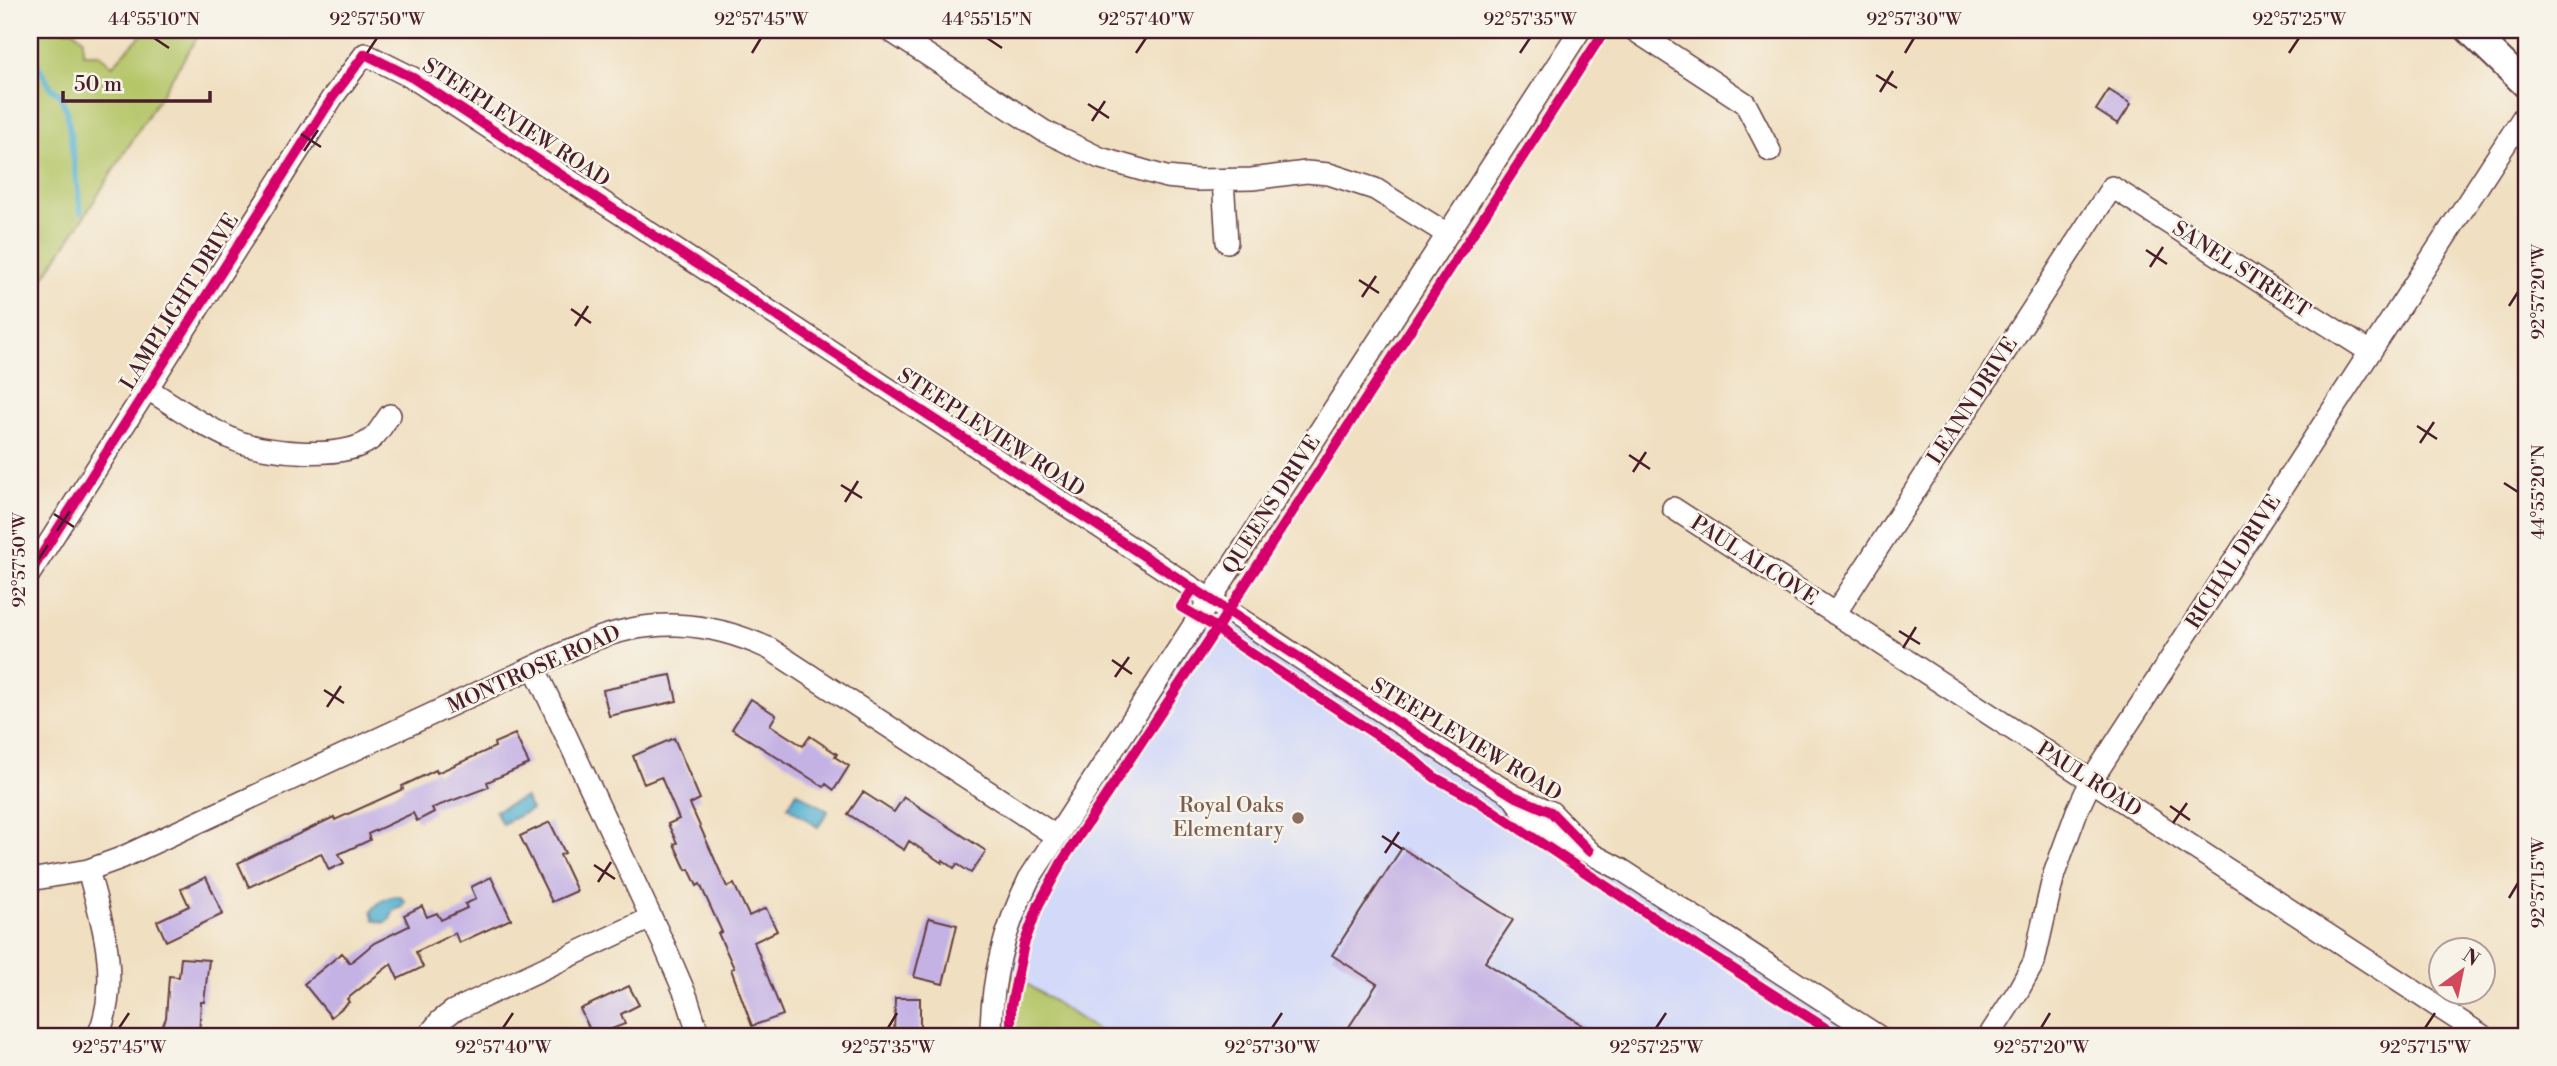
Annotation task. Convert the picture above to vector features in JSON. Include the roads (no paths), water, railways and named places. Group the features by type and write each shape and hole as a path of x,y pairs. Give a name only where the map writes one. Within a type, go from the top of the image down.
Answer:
{"street":[{"path":"889,30 1044,131 1100,158 1155,174 1196,180 1306,172 1329,174 1375,189 1447,234"},
{"name":"QUEENS DRIVE","path":"991,1036 993,989 1002,943 1026,885 1580,30"},
{"path":"1634,30 1745,103 1770,151"},
{"path":"2469,30 2527,86"},
{"name":"LAMPLIGHT DRIVE","path":"30,573 332,98 365,54"},
{"name":"STEEPLEVIEW ROAD","path":"365,54 425,85 1509,793 1557,816 1589,851 1878,1036"},
{"name":"RICHAL DRIVE","path":"1989,1036 2034,962 2062,848 2091,781 2527,111"},
{"path":"1223,180 1227,242"},
{"name":"SANEL STREET","path":"2112,187 2370,352"},
{"name":"LEANN DRIVE","path":"1835,614 2112,187"},
{"path":"148,389 239,442 282,450 316,453 344,451 370,440 390,415"},
{"name":"PAUL ALCOVE","path":"1673,508 1835,614"},
{"name":"PAUL ROAD","path":"1835,614 2483,1036"},
{"name":"MONTROSE ROAD","path":"30,880 89,870 153,844 590,640 638,626 690,625 741,636 787,659 1056,836"},
{"path":"534,667 681,983 699,1036"},
{"path":"89,870 110,962 108,999 97,1036"},
{"path":"428,1036 440,1021 453,1011 651,918"}],"water":[{"path":"797,792 828,811 818,827 788,807"},
{"path":"525,797 531,810 502,824 495,811"},
{"path":"399,896 405,901 403,907 394,910 390,919 384,923 374,920 371,912 376,905"}],"waterway":[{"path":"30,52 52,89 59,93 67,111 81,212"}],"place":[{"name":"Royal Oaks Elementary","path":"1298,818"}]}
